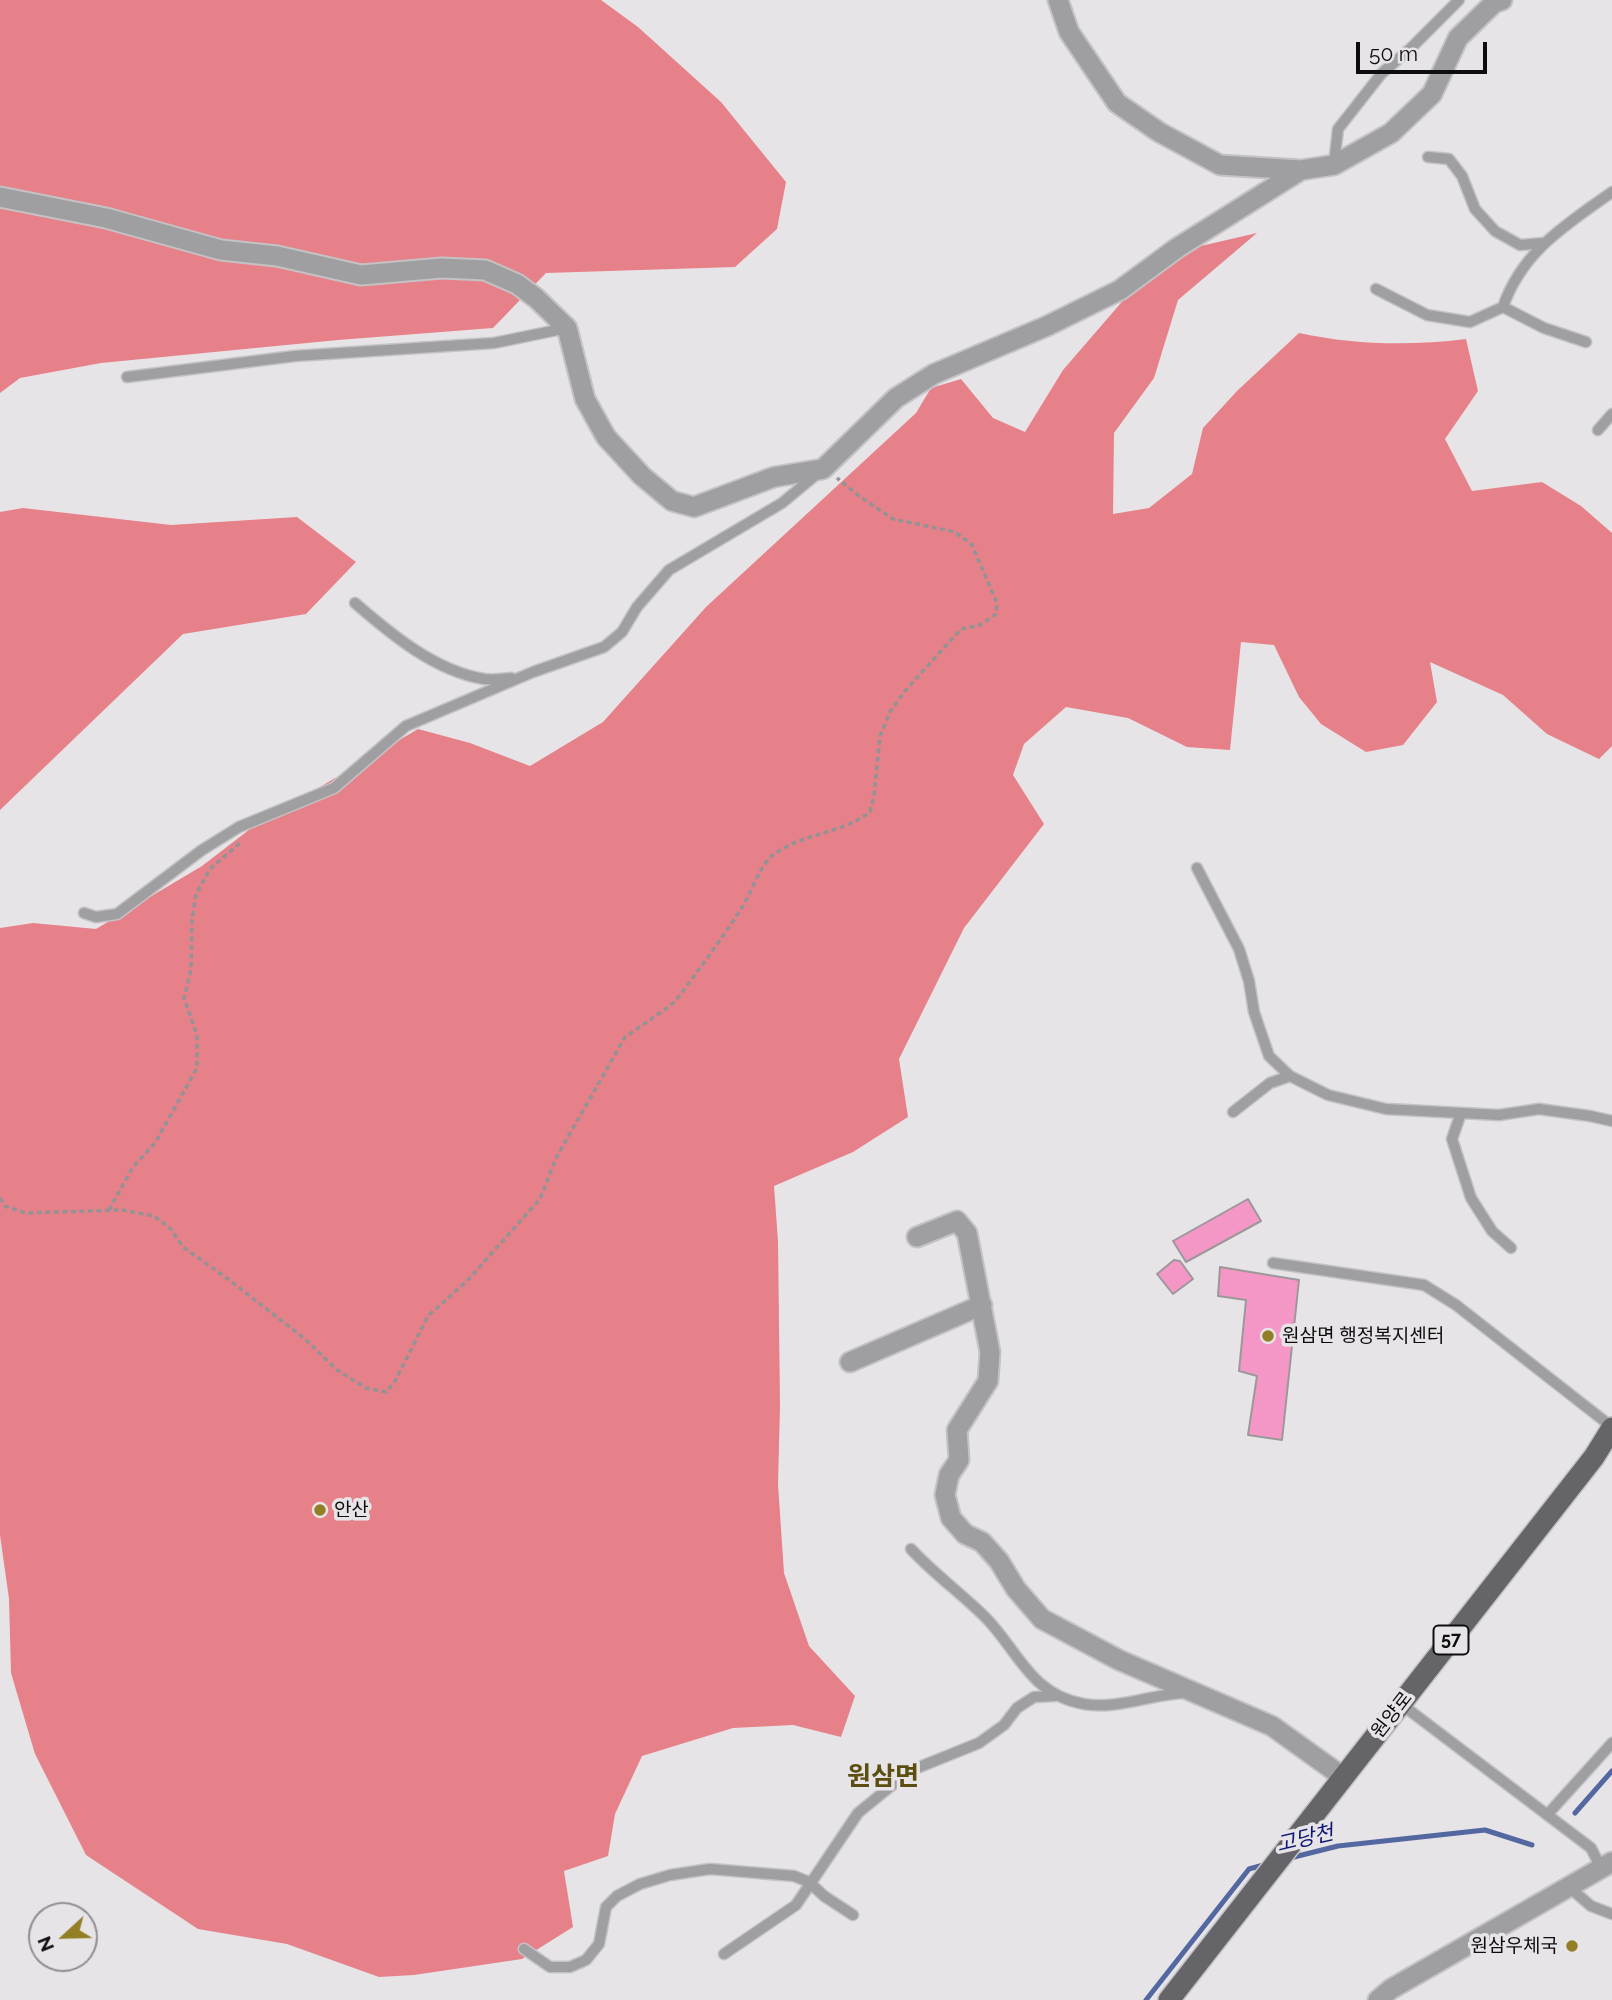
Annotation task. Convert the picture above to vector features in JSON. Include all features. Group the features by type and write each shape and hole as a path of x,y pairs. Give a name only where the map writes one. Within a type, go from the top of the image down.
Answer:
{"main road":[{"name":"원양로","path":"1169,2000 1594,1457 1612,1428"}],"street":[{"path":"1058,0 1069,32 1117,103 1159,132 1220,165 1301,170 1334,165 1391,134 1432,94 1458,38 1494,3 1502,0"},
{"path":"0,197 106,218 221,250 277,256 361,275 442,268 485,270 517,284 567,328 585,399 606,437 642,476 672,501 694,507 775,477 825,467 896,398 934,374 1047,326 1120,290 1177,248 1301,170"},
{"path":"917,1237 957,1221 967,1233 990,1352 988,1381 957,1430 959,1460 949,1475 945,1495 951,1518 965,1534 982,1542 1042,1619 1119,1660 1272,1726 1343,1777"},
{"path":"850,1362 982,1305"},
{"path":"1378,2000 1391,1989 1606,1865"}],"lane":[{"path":"1334,165 1338,129 1382,73 1449,5 1459,0"},
{"path":"1428,157 1449,159 1462,176 1475,209 1495,231 1520,245 1544,243"},
{"path":"1376,289 1427,315 1471,322 1503,307 1525,264 1553,233 1612,192"},
{"path":"1503,307 1544,328 1586,342"},
{"path":"127,377 295,356 494,343 567,328"},
{"path":"1598,430 1612,414"},
{"path":"85,913 96,917 117,914 202,849 246,824 334,788 406,726 519,678 604,647 622,632 637,607 669,570 782,503 825,467"},
{"path":"355,603 387,630 448,669 486,680 519,678"},
{"path":"1197,868 1239,949 1249,981 1254,1012 1269,1056 1290,1076 1328,1095 1386,1109 1499,1115 1539,1109 1612,1121"},
{"path":"1233,1112 1270,1083 1290,1076"},
{"path":"1461,1113 1452,1139 1471,1198 1492,1231 1511,1248"},
{"path":"1273,1263 1424,1285 1457,1305 1612,1428"},
{"path":"911,1549 987,1619 1033,1678 1055,1696"},
{"path":"724,1954 796,1905 858,1813 917,1768 979,1742 1004,1725 1017,1708 1034,1697 1055,1696 1085,1705 1107,1705 1169,1693 1196,1692"},
{"path":"1400,1703 1591,1848 1606,1865"},
{"path":"1547,1815 1612,1743"},
{"path":"524,1949 550,1967 570,1967 586,1960 599,1944 606,1907 617,1896 640,1884 670,1875 710,1869 794,1876 810,1882 824,1896 853,1915"},
{"path":"1569,1887 1591,1906 1612,1914"}],"path":[{"path":"0,1198 5,1206 25,1213 108,1210 154,1216 170,1228 183,1247 295,1332 337,1370 366,1388 386,1392 394,1383 428,1316 468,1280 540,1199 556,1158 625,1037 670,1006 681,994 743,905 770,857 787,846 825,831 848,826 870,811 880,736 890,712 961,629 980,625 996,614 997,603 972,545 955,532 893,519 859,496 825,467"},
{"path":"108,1210 134,1167 155,1143 197,1068 197,1035 184,998 191,970 192,920 196,894 210,869 243,840 246,824"}],"shaded area":[{"path":"0,0 601,0 638,27 721,102 786,182 777,229 735,267 546,273 493,328 101,363 20,378 0,393"},
{"path":"1257,233 1178,300 1154,378 1114,433 1113,514 1149,508 1192,474 1203,428 1237,391 1299,333 1382,343 1466,339 1478,391 1445,439 1472,491 1542,482 1581,506 1612,533 1612,746 1599,759 1547,734 1503,695 1430,662 1437,702 1403,745 1366,752 1321,724 1299,697 1274,645 1241,642 1230,750 1187,747 1128,718 1066,707 1024,744 1013,775 1044,824 964,928 899,1059 908,1117 853,1152 774,1186 778,1241 778,1484 784,1573 809,1646 855,1696 841,1737 793,1725 733,1728 642,1756 615,1814 608,1856 564,1871 573,1927 522,1959 414,1975 379,1977 287,1944 198,1929 86,1855 35,1754 11,1673 9,1599 0,1535 0,928 33,923 96,929 202,866 254,826 418,729 470,743 530,766 603,722 706,607 916,413 931,388 961,379 993,418 1025,432 1063,370 1139,282 1192,248"},
{"path":"23,508 171,525 297,517 356,562 306,614 183,634 0,810 0,512"}],"building":[{"path":"1248,1199 1261,1221 1186,1262 1173,1241"},
{"path":"1174,1260 1180,1261 1193,1279 1173,1294 1157,1274"},
{"name":"원삼면 행정복지센터","path":"1220,1267 1299,1280 1282,1440 1248,1435 1257,1376 1239,1371 1246,1300 1218,1296"}],"waterway":[{"name":"고당천","path":"1575,1813 1612,1771"},
{"name":"고당천","path":"1290,1858 1338,1846 1485,1830 1532,1845"},
{"name":"고당천","path":"1146,2000 1249,1869 1267,1864"}],"place":[{"name":"원삼면 행정복지센터","path":"1268,1336"},
{"name":"안산","path":"320,1510"},
{"name":"원삼우체국","path":"1572,1946"}],"district":[{"name":"원삼면","path":"883,1777"}]}
